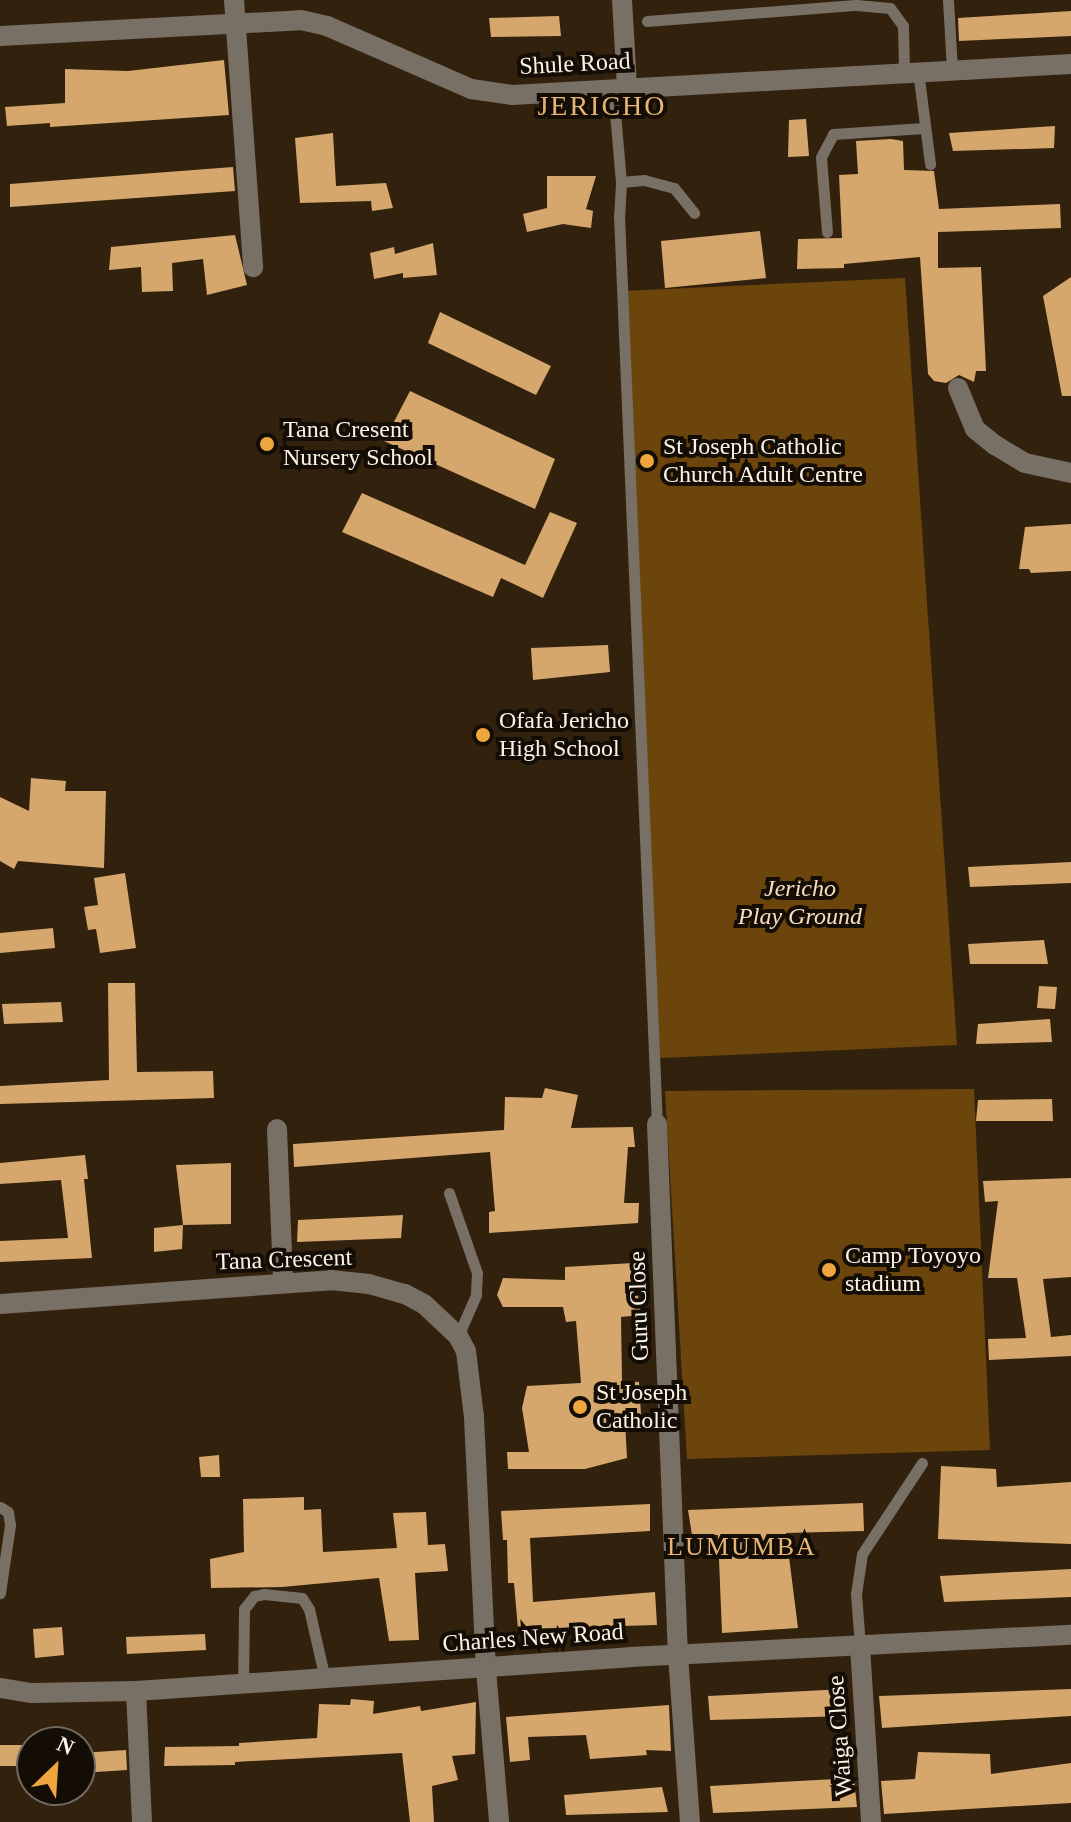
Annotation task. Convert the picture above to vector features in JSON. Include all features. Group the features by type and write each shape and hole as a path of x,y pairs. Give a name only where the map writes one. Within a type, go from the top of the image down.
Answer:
{"street":[{"path":"234,0 253,267"},
{"path":"620,88 622,0"},
{"name":"Shule Road","path":"0,36 301,20 327,26 471,89 536,95 1071,64"},
{"path":"958,388 975,429 995,445 1025,463 1071,473"},
{"name":"Guru Close","path":"657,1124 678,1655 690,1822"},
{"path":"277,1129 283,1281"},
{"name":"Tana Crescent","path":"0,1304 125,1297 283,1281 331,1280 386,1287 424,1304 458,1336"},
{"path":"458,1336 466,1351 474,1417 486,1669 499,1822"},
{"name":"Charles New Road","path":"0,1688 32,1693 136,1691 678,1655 1071,1635"},
{"name":"Waiga Close","path":"860,1646 871,1822"},
{"path":"136,1691 142,1822"}],"lane":[{"path":"948,0 952,69"},
{"path":"647,21 856,5 890,8 903,26 930,164"},
{"path":"620,88 619,231 657,1124"},
{"path":"827,232 821,157 833,134 924,128"},
{"path":"621,182 644,180 674,188 694,213"},
{"path":"449,1193 477,1273 476,1295 458,1336"},
{"path":"860,1646 856,1594 862,1554 922,1463"},
{"path":"0,1507 8,1512 10,1525 0,1593"},
{"path":"243,1685 244,1609 254,1596 264,1594 302,1598 309,1609 325,1679"}],"green space":[{"name":"Jericho Play Ground","path":"905,278 957,1045 660,1058 624,291"},
{"name":"Camp Toyoyo stadium","path":"974,1089 990,1450 687,1459 665,1091"}],"building":[{"path":"1071,11 1071,36 959,41 958,18"},
{"path":"559,16 561,36 491,37 489,18"},
{"path":"224,60 229,115 50,127 50,123 7,126 5,107 65,103 65,69 128,71"},
{"path":"806,119 809,156 788,157 789,120"},
{"path":"1055,126 1054,148 953,151 949,133"},
{"path":"333,133 336,186 386,183 393,208 372,211 371,201 300,203 295,138"},
{"path":"856,141 903,141 904,170 934,171 939,209 1060,204 1061,228 938,232 938,268 981,267 986,371 976,371 974,382 959,375 946,383 934,381 928,374 920,257 844,264 844,268 797,269 798,239 842,238 839,175 858,174"},
{"path":"233,167 235,191 10,207 10,184"},
{"path":"547,176 596,176 586,209 593,211 591,228 563,224 527,232 523,214 547,208"},
{"path":"760,231 766,278 665,288 661,241"},
{"path":"235,235 247,285 207,295 203,259 172,263 173,291 142,292 141,267 109,270 111,247"},
{"path":"433,243 437,275 403,278 403,273 374,279 370,253 394,247 395,254"},
{"path":"1071,277 1071,396 1062,396 1043,296"},
{"path":"440,312 551,366 536,395 428,343"},
{"path":"410,391 555,459 535,509 384,441"},
{"path":"362,493 525,565 550,512 577,523 543,598 501,578 493,597 342,532"},
{"path":"1071,524 1071,571 1031,573 1029,569 1019,569 1025,527"},
{"path":"608,645 610,672 533,680 531,648"},
{"path":"31,778 66,781 65,791 106,791 104,868 18,861 14,869 0,861 0,797 29,811"},
{"path":"1071,862 1071,883 970,887 968,867"},
{"path":"125,873 136,948 100,953 96,929 88,930 84,907 98,905 94,878"},
{"path":"53,928 55,948 0,953 0,933"},
{"path":"1044,940 1048,964 970,964 968,944"},
{"path":"108,983 135,983 137,1072 213,1071 214,1098 0,1104 0,1086 109,1080"},
{"path":"1039,986 1057,987 1055,1009 1037,1008"},
{"path":"61,1002 63,1022 4,1024 2,1004"},
{"path":"1050,1019 1052,1042 976,1044 978,1024"},
{"path":"545,1088 578,1095 571,1128 633,1127 635,1147 628,1147 624,1203 639,1203 638,1223 489,1233 489,1212 495,1211 490,1152 294,1167 293,1144 504,1130 505,1097 542,1098"},
{"path":"1052,1099 1053,1121 976,1121 978,1100"},
{"path":"85,1155 88,1179 84,1179 92,1258 0,1262 0,1241 68,1238 61,1180 0,1184 0,1163"},
{"path":"231,1163 231,1224 183,1225 176,1165"},
{"path":"1071,1178 1071,1277 1043,1279 1051,1337 1071,1335 1071,1356 989,1360 988,1339 1026,1338 1017,1278 988,1278 998,1201 985,1202 983,1181"},
{"path":"403,1215 401,1238 297,1242 298,1220"},
{"path":"183,1225 182,1249 154,1252 154,1228"},
{"path":"633,1263 641,1315 621,1317 622,1381 639,1382 641,1415 625,1421 627,1458 585,1469 508,1469 507,1452 529,1452 522,1408 527,1386 581,1383 576,1321 566,1322 563,1307 503,1307 497,1295 503,1278 565,1280 565,1267"},
{"path":"219,1455 220,1477 201,1477 199,1457"},
{"path":"941,1466 996,1469 997,1487 1071,1482 1071,1544 938,1539"},
{"path":"304,1497 304,1510 321,1509 323,1552 397,1548 393,1513 426,1512 428,1545 445,1544 448,1571 415,1573 419,1640 389,1641 379,1578 282,1587 211,1588 210,1559 244,1552 243,1499"},
{"path":"863,1503 864,1531 786,1533 798,1628 722,1633 718,1535 692,1535 688,1510"},
{"path":"650,1504 650,1531 530,1538 533,1602 655,1592 657,1625 518,1629 514,1583 508,1583 507,1540 503,1540 501,1511"},
{"path":"1071,1569 1071,1597 944,1602 940,1576"},
{"path":"62,1627 64,1655 35,1658 33,1629"},
{"path":"205,1634 206,1650 127,1654 126,1637"},
{"path":"845,1689 847,1716 710,1720 708,1696"},
{"path":"1071,1689 1071,1716 882,1728 879,1696"},
{"path":"351,1699 374,1701 373,1714 420,1706 421,1711 476,1702 475,1754 452,1756 458,1780 432,1786 434,1822 410,1822 402,1753 235,1762 235,1765 164,1766 165,1747 239,1746 239,1743 317,1738 319,1704 350,1705"},
{"path":"669,1705 671,1751 646,1750 647,1755 590,1759 586,1735 528,1737 530,1760 510,1762 506,1717"},
{"path":"0,1745 16,1745 16,1766 0,1766"},
{"path":"126,1750 127,1770 96,1772 96,1752"},
{"path":"918,1752 990,1754 991,1774 1071,1763 1071,1803 884,1814 881,1781 915,1779"},
{"path":"854,1778 857,1807 713,1813 710,1786"},
{"path":"662,1787 668,1812 566,1815 564,1795"}],"place":[{"name":"Tana Cresent Nursery School","path":"267,444"},
{"name":"St Joseph Catholic Church Adult Centre","path":"647,461"},
{"name":"Ofafa Jericho High School","path":"483,735"},
{"name":"Camp Toyoyo stadium","path":"829,1270"},
{"name":"St Joseph Catholic","path":"580,1407"}],"district":[{"name":"JERICHO","path":"602,106"},
{"name":"LUMUMBA","path":"742,1547"}]}
